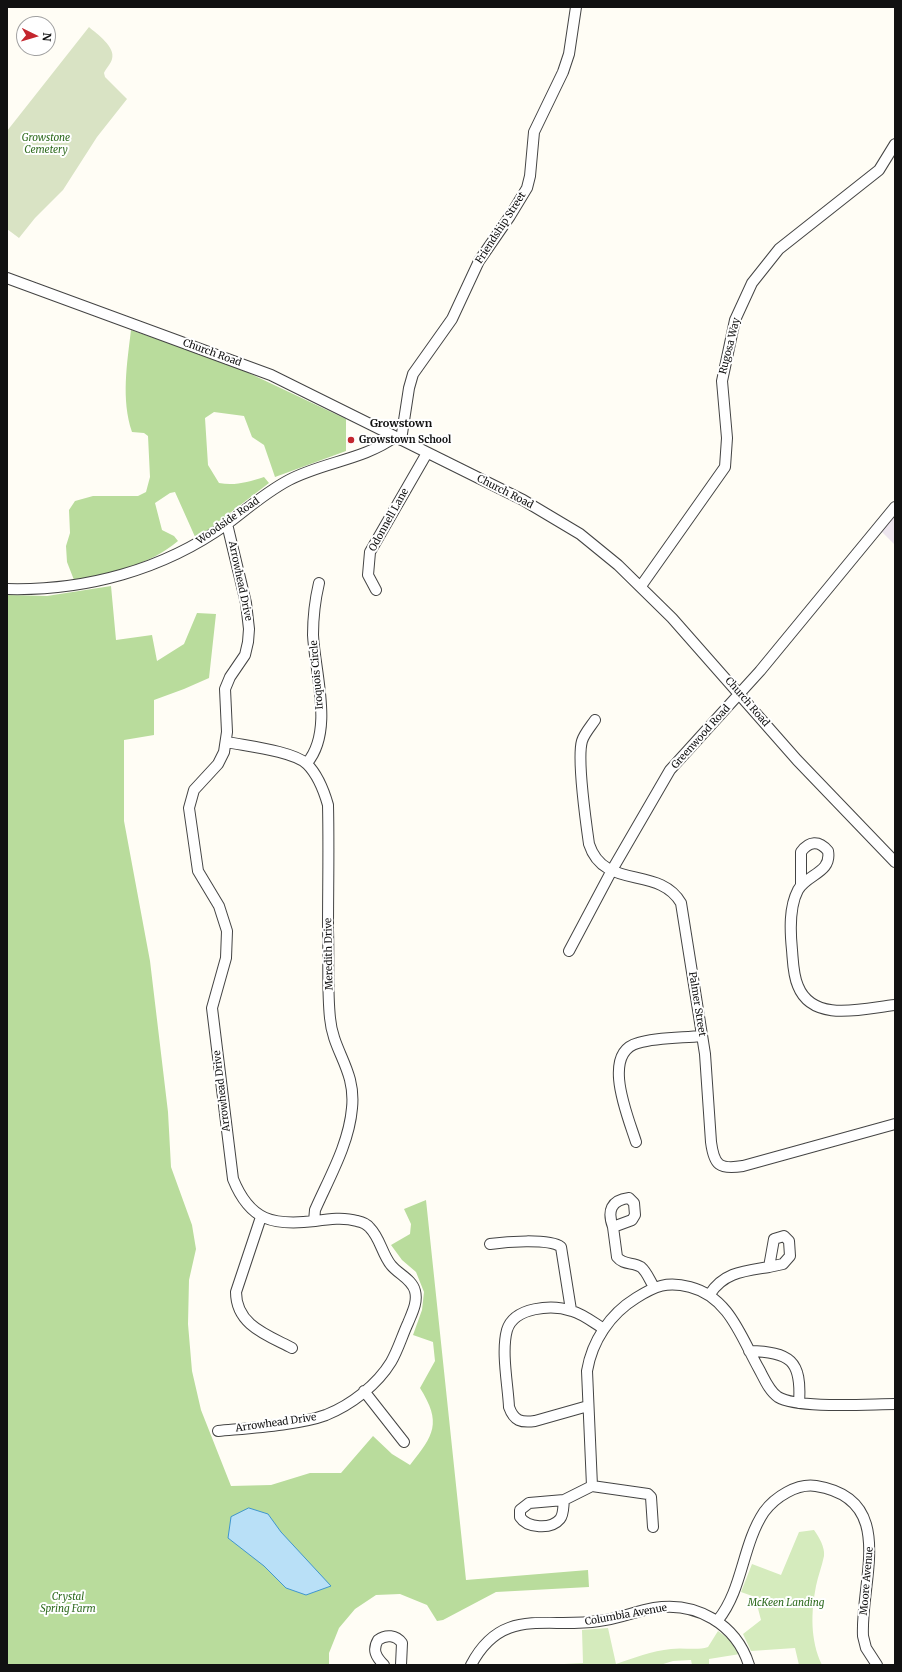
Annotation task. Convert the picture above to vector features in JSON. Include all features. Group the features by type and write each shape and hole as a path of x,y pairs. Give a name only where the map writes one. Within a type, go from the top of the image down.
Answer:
{"street":[{"name":"Friendship Street","path":"398,439 413,374 452,319 478,261 510,216 527,188 530,176 534,132 569,54 576,7"},
{"name":"Rugosa Way","path":"641,586 725,467 727,438 722,381 735,320 752,283 779,249 879,170 895,144"},
{"name":"Church Road","path":"7,278 255,369 552,516 593,544 641,586 672,618 798,760 895,862"},
{"name":"Woodside Road","path":"7,589 63,588 113,578 169,558 198,543 227,524 263,496 289,480 368,452 398,439"},
{"name":"Odonnell Lane","path":"376,590 368,575 370,552 427,453"},
{"name":"Greenwood Road","path":"569,951 612,870 670,770 739,694 895,507"},
{"name":"Arrowhead Drive","path":"218,1431 316,1418 342,1408 364,1391 381,1375 394,1357 415,1304 415,1290 411,1284 390,1264 377,1237 367,1225 348,1218 290,1224 261,1216 255,1212 238,1191 231,1166 212,1008 226,958 227,931 219,906 198,870 189,808 194,790 218,764 227,742 225,689 230,677 245,655 249,629 241,577 227,524"},
{"name":"Iroquois Circle","path":"307,764 316,750 321,730 313,635 313,610 319,582"},
{"name":"Palmer Street","path":"595,720 582,741 581,748 588,836 594,854 602,864 628,877 661,884 668,887 681,903 702,1036 708,1084 713,1156 716,1163 725,1168 743,1166 895,1124"},
{"path":"227,742 277,752 307,764"},
{"name":"Meredith Drive","path":"307,764 320,782 328,805 328,963 330,1020 337,1045 348,1070 353,1094 348,1131 315,1210 314,1221"},
{"path":"801,886 795,897 791,916 791,941 796,980 802,993 814,1004 830,1010 848,1011 895,1006"},
{"path":"636,1142 618,1076 619,1064 625,1052 636,1043 702,1036"},
{"path":"261,1216 237,1286 237,1305 247,1323 292,1348"},
{"path":"614,1227 617,1257 623,1262 636,1265 643,1269 654,1287"},
{"path":"490,1244 523,1242 553,1243 561,1247 571,1310"},
{"path":"710,1294 715,1286 727,1276 769,1267"},
{"path":"592,1486 587,1371 589,1358 595,1342 604,1329 627,1303 654,1287 678,1284 695,1288 710,1294 731,1318 774,1393 784,1399 799,1402 895,1404"},
{"path":"588,1406 526,1422 517,1420 509,1407 505,1350 509,1325 520,1314 545,1308 571,1310 604,1329"},
{"path":"749,1351 773,1353 789,1359 797,1371 799,1402"},
{"path":"364,1391 404,1442"},
{"path":"564,1500 592,1486 648,1494 651,1497 654,1527"},
{"name":"Moore Avenue","path":"718,1620 732,1595 753,1534 765,1511 775,1501 794,1488 814,1486 831,1490 853,1503 862,1515 868,1528 871,1547 863,1636 866,1648 877,1665"},
{"name":"Columbia Avenue","path":"471,1665 476,1654 490,1637 512,1626 530,1623 599,1621 665,1606 691,1609 718,1620 737,1640 749,1665"},
{"path":"384,1665 375,1654 376,1644 382,1637 392,1636 402,1643 401,1665"}],"shaded area":[{"path":"895,512 895,545 880,530"}],"green space":[{"name":"Growstone Cemetery","path":"89,27 109,45 112,59 104,73 105,77 127,99 97,137 63,190 35,218 19,238 7,229 7,131"},
{"path":"131,330 234,366 346,419 346,451 275,477 264,445 252,437 244,416 214,412 205,418 208,465 219,483 236,484 264,477 269,483 196,539 175,492 170,493 155,503 162,530 174,536 178,541 155,556 129,567 101,575 74,580 67,562 66,546 70,533 69,510 75,501 93,496 138,496 146,492 150,477 148,436 144,433 132,432 127,407 126,381"},
{"name":"Crystal Spring Farm","path":"111,586 116,640 152,635 157,661 184,644 197,613 216,614 209,678 154,700 154,735 124,740 124,821 150,961 168,1112 171,1167 192,1225 196,1249 189,1280 188,1324 192,1371 201,1410 231,1486 271,1485 310,1473 341,1473 373,1436 392,1454 410,1465 425,1445 430,1437 433,1420 427,1400 420,1388 435,1361 433,1342 413,1335 422,1310 424,1292 416,1272 402,1260 391,1245 410,1234 411,1224 404,1209 426,1200 466,1580 588,1570 589,1587 496,1592 443,1620 437,1621 427,1605 400,1594 376,1595 355,1609 339,1628 329,1653 329,1665 7,1665 7,595 47,596"},
{"name":"McKeen Landing","path":"814,1530 824,1549 824,1556 816,1586 813,1606 815,1646 822,1665 799,1665 795,1648 751,1651 743,1634 761,1620 755,1597 741,1592 752,1564 781,1575 799,1532"},
{"path":"608,1628 616,1664 657,1651 699,1649 708,1647 718,1631 729,1639 740,1654 709,1659 709,1665 692,1665 691,1660 673,1661 660,1665 545,1665 583,1663 582,1630"}],"water":[{"path":"249,1508 268,1514 281,1532 331,1586 306,1595 286,1588 264,1566 228,1538 231,1517"}],"place":[{"name":"Growstown School","path":"351,440"}],"district":[{"name":"Growstown","path":"401,424"}]}
